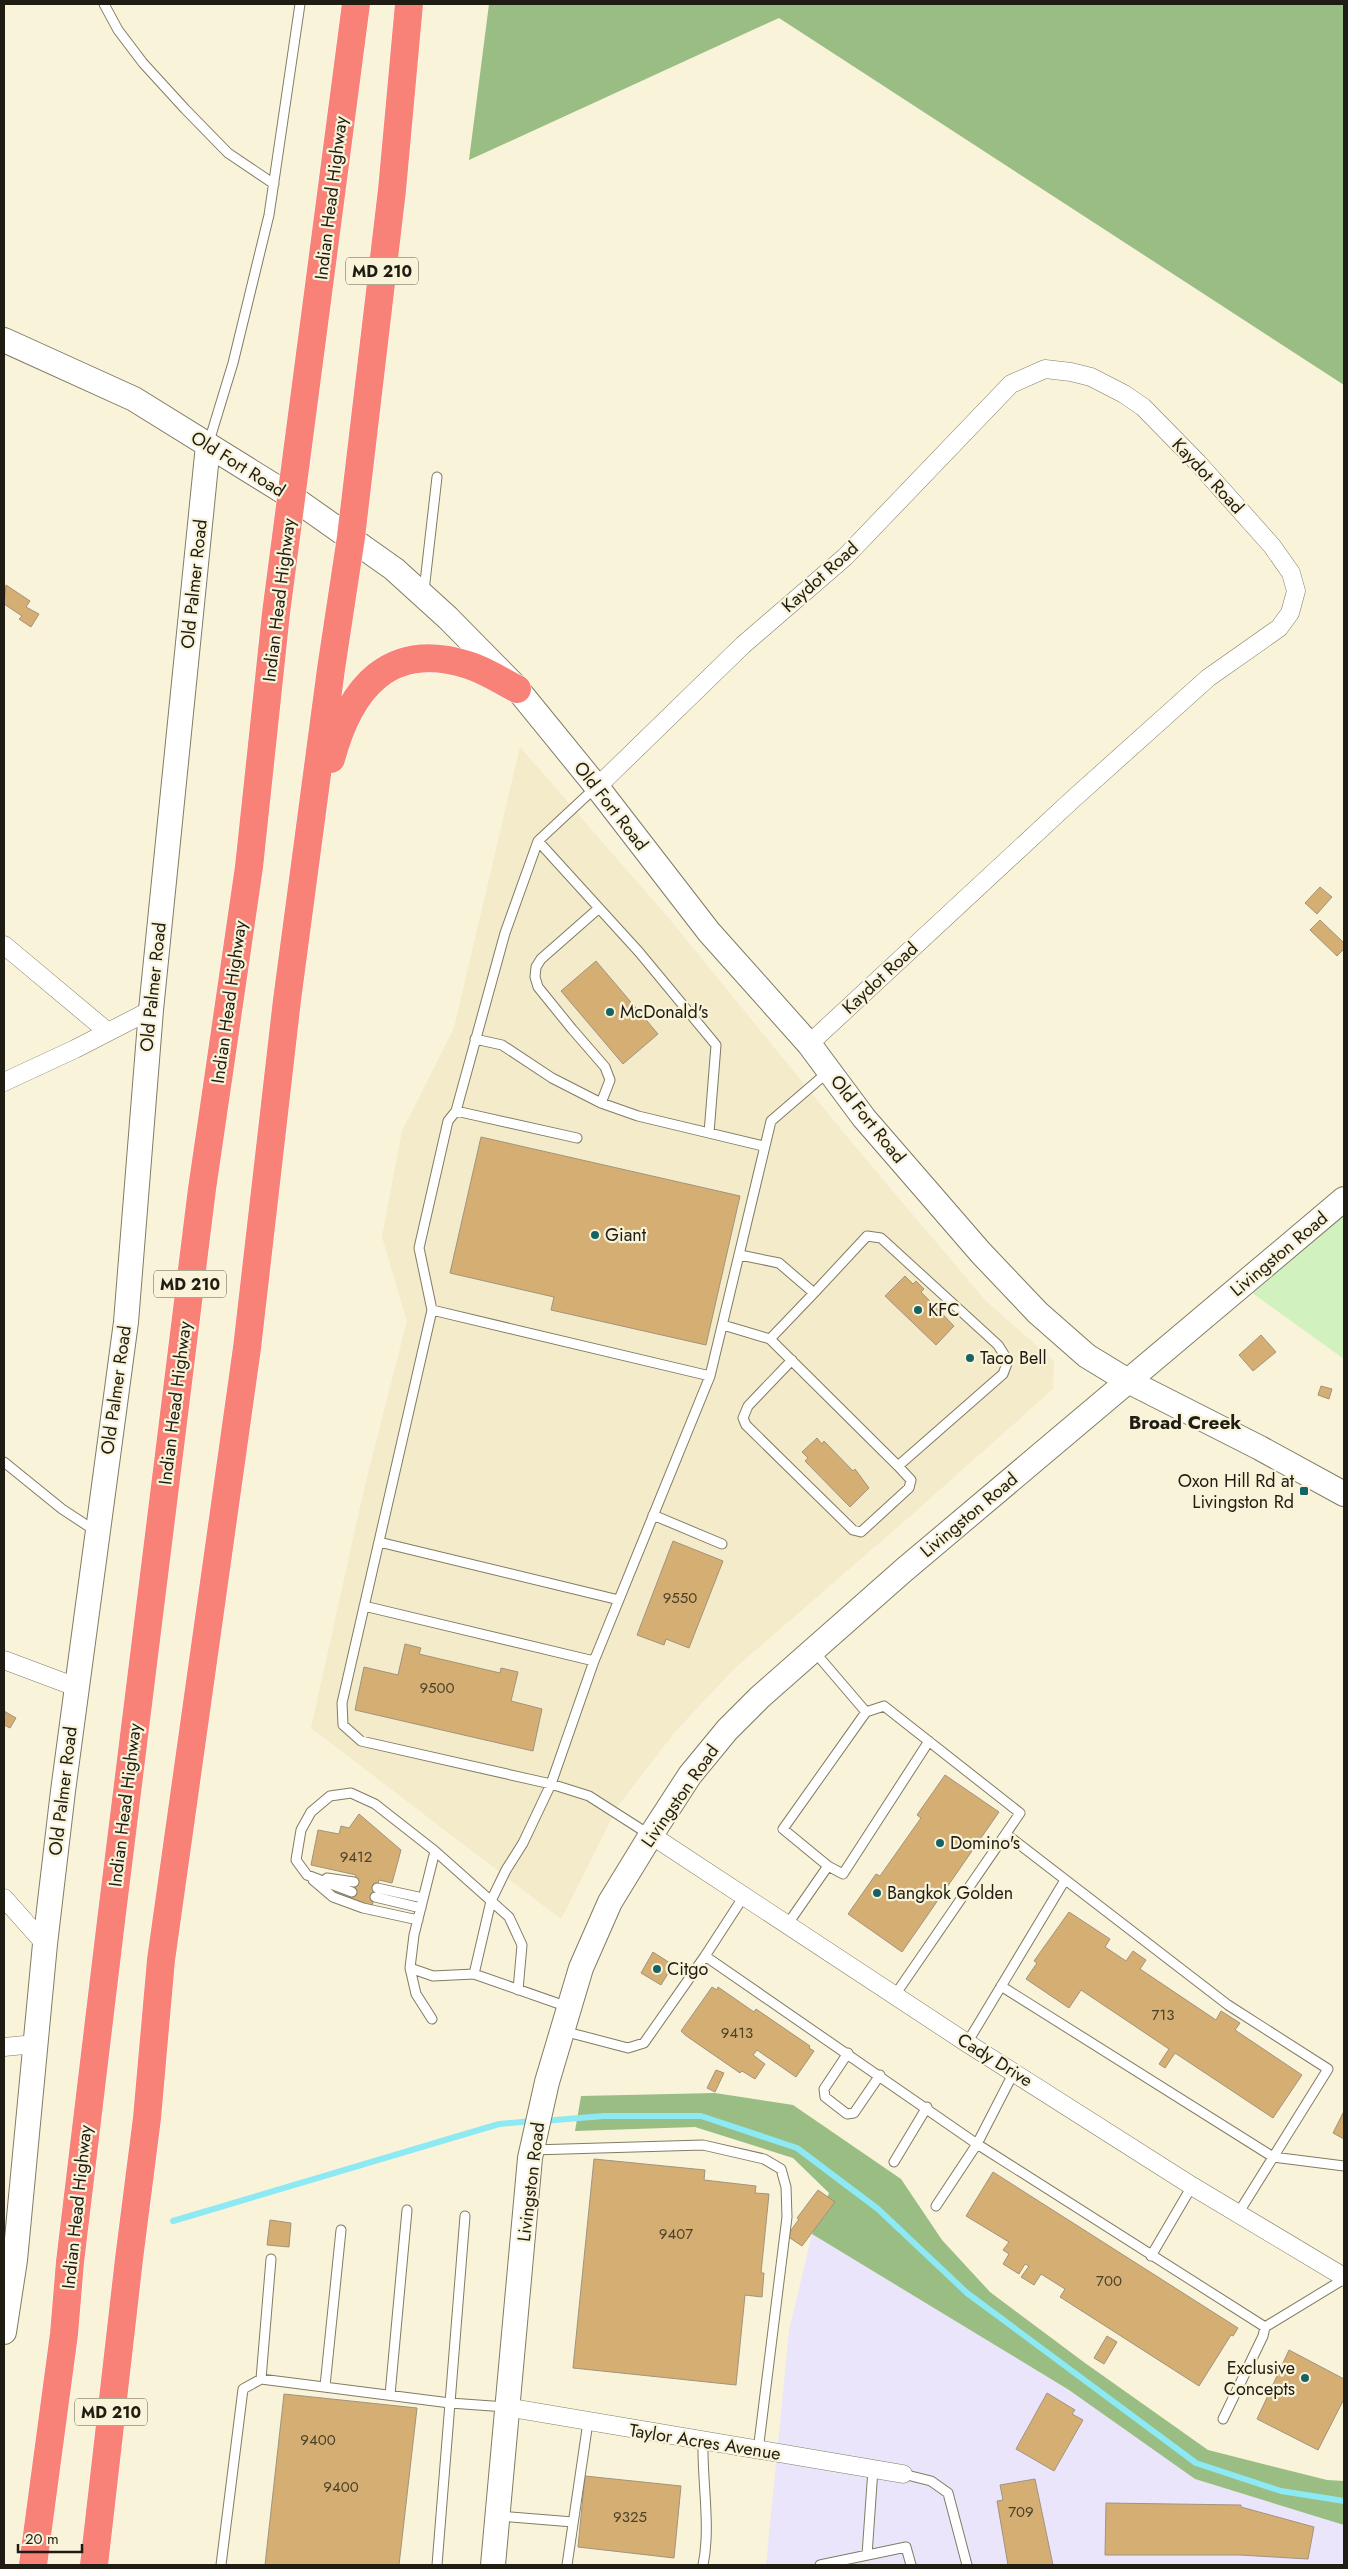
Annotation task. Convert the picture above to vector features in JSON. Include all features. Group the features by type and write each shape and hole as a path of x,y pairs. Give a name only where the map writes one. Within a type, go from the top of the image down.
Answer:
{"highway":[{"name":"Indian Head Highway","path":"33,2565 64,2334 70,2262 111,1921 202,1189 249,867 276,613 356,4"},
{"name":"MD 210","path":"94,2565 129,2259 148,2118 161,1960 247,1348 287,1000 329,678 351,537 392,190 409,4"},
{"path":"309,840 337,735 351,704 369,682 394,665 420,658 469,665 517,689"}],"main road":[{"name":"Old Fort Road","path":"4,340 134,399 292,498 351,537 394,569 423,595 517,689 709,932 809,1044 864,1118 942,1208 1038,1313 1087,1356 1128,1381 1260,1448 1344,1494"},
{"name":"Old Palmer Road","path":"4,2332 15,2260 45,1944 76,1687 126,1322 150,1010 208,445"},
{"name":"Livingston Road","path":"493,2565 506,2407 533,2147 547,2082 581,1968 610,1902 651,1835 690,1775 727,1730 813,1650 1344,1199"}],"street":[{"name":"Kaydot Road","path":"596,787 743,646 845,557 1011,384 1045,369 1091,377 1124,394 1143,407 1198,463 1272,546 1291,572 1296,592 1290,613 1279,628 1208,678 1072,800 809,1044"},
{"path":"4,945 108,1032"},
{"path":"4,1082 150,1010"},
{"path":"4,1660 76,1687"},
{"name":"Cady Drive","path":"651,1835 967,2043 1192,2186 1239,2212 1344,2278"},
{"path":"4,1898 45,1944"},
{"path":"4,2046 35,2044"},
{"name":"Taylor Acres Avenue","path":"506,2407 703,2442 903,2474"}],"lane":[{"path":"104,4 118,30 143,63 185,109 228,153 274,184"},
{"path":"208,445 233,362 269,215 300,4"},
{"path":"423,595 437,477"},
{"path":"596,787 538,841 505,933 456,1111 448,1121 419,1248 432,1310 342,1704 343,1725 361,1741 551,1784 589,1796 651,1835"},
{"path":"538,841 639,952 716,1045 709,1134"},
{"path":"598,908 541,959 535,977 538,987 605,1067 610,1080 601,1103"},
{"path":"475,1039 502,1045 552,1078 601,1103 638,1116 763,1146"},
{"path":"474,1974 491,1900 523,1843 551,1784 594,1661 710,1376 740,1254 763,1146 771,1121 829,1070"},
{"path":"456,1111 577,1138"},
{"path":"770,1339 867,1236 881,1238 998,1345 1008,1361 1003,1374 898,1466"},
{"path":"740,1254 780,1263 814,1293"},
{"path":"432,1310 710,1376"},
{"path":"723,1325 770,1339 792,1360 911,1480 909,1488 861,1532 853,1530 746,1425 744,1418 748,1406 792,1360"},
{"path":"4,1462 62,1509 97,1532"},
{"path":"653,1515 722,1544"},
{"path":"379,1542 619,1600"},
{"path":"364,1606 594,1661"},
{"path":"813,1650 866,1712"},
{"path":"895,1996 1020,1813 929,1741 884,1706 866,1712 783,1829 828,1866 842,1874 929,1741"},
{"path":"418,1920 363,1908 333,1897 307,1875 296,1860 301,1830 311,1812 330,1796 352,1793 375,1804 435,1851 509,1917 522,1945 518,1990"},
{"path":"1006,1834 1228,2005 1328,2069 1239,2212"},
{"path":"432,2019 416,1994 410,1968 418,1920 435,1851"},
{"path":"787,1925 828,1866"},
{"path":"307,1875 354,1882"},
{"path":"307,1875 352,1892"},
{"path":"967,2043 1065,1880"},
{"path":"377,1888 423,1898"},
{"path":"561,2031 628,2048 644,2043 706,1956 744,1896"},
{"path":"375,1897 421,1908"},
{"path":"706,1956 927,2107 977,2144 1264,2326"},
{"path":"410,1968 433,1976 474,1974 569,2007"},
{"path":"1001,1986 1274,2157 1344,2166"},
{"path":"848,2053 824,2089 825,2097 847,2114 854,2113 880,2075"},
{"path":"936,2206 977,2144 1014,2072"},
{"path":"894,2162 927,2107"},
{"path":"533,2147 703,2145 764,2159 781,2169 786,2187 787,2218 758,2450"},
{"path":"1151,2256 1192,2186"},
{"path":"390,2395 407,2210"},
{"path":"437,2565 465,2216"},
{"path":"325,2386 341,2230"},
{"path":"261,2379 272,2259"},
{"path":"1264,2326 1344,2278"},
{"path":"1223,2419 1263,2336 1264,2326"},
{"path":"221,2565 243,2389 261,2379 450,2403 506,2407"},
{"path":"567,2565 588,2422"},
{"path":"703,2442 702,2477 707,2544 703,2565"},
{"path":"867,2555 873,2469"},
{"path":"903,2474 931,2481 948,2493 967,2565"},
{"path":"497,2516 573,2522"},
{"path":"820,2565 906,2547 911,2565"}],"shaded area":[{"path":"520,747 671,921 853,1144 985,1300 1054,1361 1053,1389 734,1669 675,1732 618,1806 561,1919 311,1728 364,1489 407,1321 382,1237 402,1131 454,1028"},
{"path":"812,2234 1069,2390 1195,2479 1344,2525 1344,2565 766,2565 789,2331"}],"green space":[{"path":"489,4 1344,4 1344,385 779,18 469,160"},
{"path":"1344,1216 1344,1359 1251,1292"},
{"path":"715,2093 793,2105 901,2179 942,2240 990,2292 1085,2363 1208,2450 1327,2480 1344,2481 1344,2525 1195,2479 1069,2390 812,2234 829,2193 793,2158 695,2127 575,2131 581,2096"}],"building":[{"path":"6,585 30,601 26,607 39,614 31,627 19,619 22,616 4,604"},
{"path":"1320,887 1332,897 1317,914 1305,903"},
{"path":"1320,920 1344,943 1344,949 1337,956 1310,930"},
{"name":"McDonald's","path":"596,961 658,1034 623,1064 561,991"},
{"name":"Giant","path":"481,1137 740,1196 706,1345 551,1310 554,1297 450,1273"},
{"path":"905,1276 913,1284 916,1281 924,1289 921,1292 954,1326 936,1345 885,1296"},
{"path":"1261,1335 1276,1352 1253,1371 1239,1355"},
{"path":"1321,1386 1332,1389 1329,1399 1318,1395"},
{"path":"817,1438 822,1444 824,1441 853,1471 855,1469 869,1488 850,1507 805,1461 808,1458 802,1452"},
{"path":"673,1541 723,1561 689,1648 666,1639 664,1645 637,1635"},
{"path":"405,1644 421,1648 419,1654 500,1673 501,1668 518,1672 511,1701 542,1709 533,1751 355,1710 364,1667 398,1675"},
{"path":"4,1711 16,1718 10,1728 4,1725"},
{"path":"945,1775 999,1812 902,1952 848,1914 876,1874 880,1876 921,1818 917,1815"},
{"path":"359,1814 401,1850 392,1883 379,1880 372,1906 349,1901 356,1875 311,1865 318,1830 339,1834 341,1826 349,1828"},
{"path":"1069,1912 1110,1939 1105,1947 1126,1961 1133,1951 1146,1960 1140,1969 1216,2020 1221,2011 1240,2023 1235,2030 1302,2075 1273,2118 1175,2053 1165,2068 1159,2064 1169,2049 1081,1990 1069,2008 1026,1979 1037,1963 1034,1961"},
{"name":"Citgo","path":"653,1952 673,1965 661,1985 641,1973"},
{"path":"712,1987 717,1990 718,1987 754,2012 756,2009 810,2046 809,2048 814,2051 796,2077 757,2050 753,2055 765,2064 755,2079 742,2071 740,2073 681,2031"},
{"path":"716,2070 724,2073 715,2092 707,2088"},
{"path":"1344,2111 1344,2139 1333,2133"},
{"path":"594,2159 705,2170 704,2180 756,2186 755,2193 769,2194 761,2273 764,2273 762,2297 745,2295 736,2385 573,2368"},
{"path":"993,2172 1238,2328 1233,2336 1231,2335 1199,2386 1060,2297 1065,2289 1041,2274 1034,2285 1021,2277 1029,2266 1025,2264 1019,2274 1003,2264 1009,2254 1003,2250 1009,2242 966,2216"},
{"path":"818,2190 835,2202 802,2246 787,2236 799,2219 797,2218"},
{"path":"270,2220 291,2223 289,2247 267,2245"},
{"path":"1107,2336 1117,2342 1104,2364 1094,2358"},
{"path":"1289,2350 1344,2379 1344,2399 1318,2450 1257,2419"},
{"path":"1047,2393 1075,2410 1072,2414 1083,2420 1054,2471 1016,2449"},
{"path":"284,2394 417,2408 399,2565 265,2565"},
{"path":"585,2476 681,2486 674,2558 578,2547"},
{"path":"1035,2479 1053,2565 1008,2565 997,2501 1003,2500 1000,2485"},
{"path":"1106,2503 1241,2505 1241,2507 1314,2527 1308,2559 1240,2555 1105,2555"}],"waterway":[{"path":"543,2121 604,2116 701,2116 797,2148 878,2209 967,2293 1196,2463 1281,2491 1344,2501"},
{"path":"173,2221 499,2124 533,2121"}],"place":[{"name":"McDonald's","path":"610,1012"},
{"name":"Giant","path":"595,1235"},
{"name":"KFC","path":"918,1310"},
{"name":"Taco Bell","path":"970,1358"},
{"name":"Oxon Hill Rd at Livingston Rd","path":"1304,1491"},
{"name":"Domino's","path":"940,1843"},
{"name":"Bangkok Golden","path":"877,1893"},
{"name":"Citgo","path":"657,1969"},
{"name":"Exclusive Concepts","path":"1305,2378"}],"district":[{"name":"Broad Creek","path":"1185,1422"}]}
